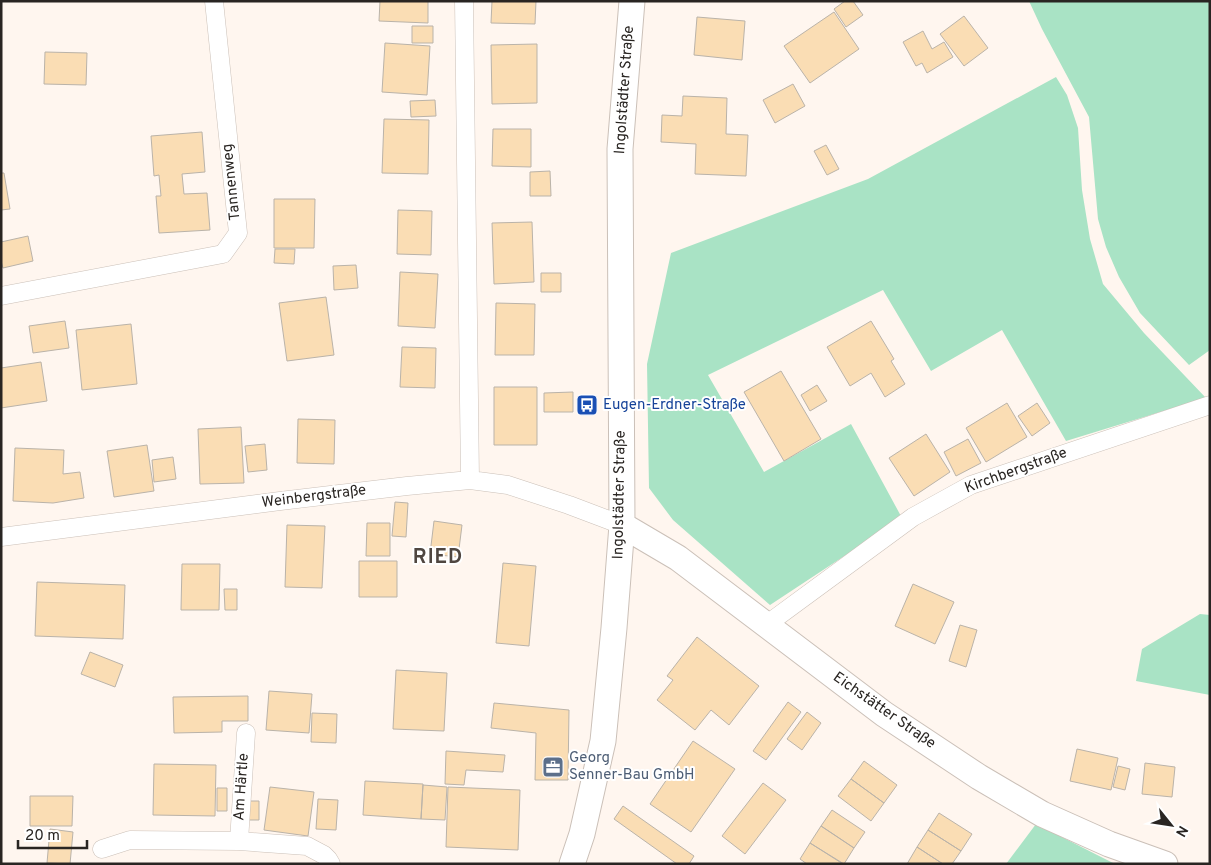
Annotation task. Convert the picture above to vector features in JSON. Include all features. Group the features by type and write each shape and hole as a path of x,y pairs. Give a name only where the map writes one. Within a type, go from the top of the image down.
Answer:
{"main road":[{"name":"Ingolstädter Straße","path":"572,864 582,834 602,741 614,628 622,525 620,149 632,1"},
{"name":"Eichstätter Straße","path":"622,525 678,558 884,714 987,782 1042,814 1110,844 1165,864"}],"street":[{"name":"Tannenweg","path":"1,296 223,254 238,233 214,1"},
{"path":"464,1 470,480"},
{"name":"Kirchbergstraße","path":"766,625 913,517 971,485 1210,405"},
{"name":"Weinbergstraße","path":"1,537 280,501 470,480 508,485 622,525"},
{"name":"Am Härtle","path":"239,841 246,733"},
{"name":"Am Härtle","path":"102,848 130,840 239,841 307,846 324,855 331,864"}],"green space":[{"path":"1029,1 1210,1 1210,350 1189,365 1140,313 1119,277 1106,247 1098,219 1089,117"},
{"path":"1056,77 1067,95 1078,128 1082,190 1090,239 1103,284 1144,333 1206,398 1066,441 1002,330 931,371 883,290 708,375 764,472 851,424 902,518 770,605 673,520 649,488 647,364 671,253 868,179"},
{"path":"1200,614 1210,615 1210,695 1136,681 1142,649"},
{"path":"1036,824 1115,864 1006,864"}],"building":[{"path":"380,1 428,1 428,23 379,21"},
{"path":"492,1 536,1 535,24 491,23"},
{"path":"845,1 853,1 863,15 846,27 834,9"},
{"path":"834,12 859,49 810,83 784,46"},
{"path":"964,16 988,48 964,66 940,34"},
{"path":"697,17 745,21 742,60 694,55"},
{"path":"412,26 433,26 433,43 412,43"},
{"path":"923,31 932,49 944,42 953,57 927,73 922,63 916,66 903,42"},
{"path":"385,43 430,46 427,95 382,92"},
{"path":"537,44 537,103 492,104 491,45"},
{"path":"45,52 87,53 86,85 44,84"},
{"path":"793,84 805,106 775,123 763,100"},
{"path":"683,96 727,98 726,134 748,135 746,176 695,174 696,144 661,142 662,115 682,116"},
{"path":"435,100 436,116 411,117 410,101"},
{"path":"384,119 429,120 428,174 382,173"},
{"path":"493,129 531,129 531,167 492,166"},
{"path":"202,132 205,172 182,174 184,194 207,193 210,230 159,233 156,196 161,196 159,175 154,176 151,136"},
{"path":"826,145 839,169 827,175 814,151"},
{"path":"550,171 551,196 530,196 530,172"},
{"path":"1,173 4,173 10,209 1,210"},
{"path":"274,199 315,199 314,248 274,248"},
{"path":"398,210 432,211 431,255 397,254"},
{"path":"532,222 534,282 494,284 492,223"},
{"path":"28,236 33,261 3,268 1,242"},
{"path":"275,249 295,249 294,264 274,263"},
{"path":"356,265 358,288 334,290 333,266"},
{"path":"400,272 438,274 435,328 398,326"},
{"path":"541,273 561,273 561,292 541,292"},
{"path":"326,297 334,355 287,361 279,303"},
{"path":"496,303 535,304 534,355 495,355"},
{"path":"65,321 69,348 33,353 29,326"},
{"path":"871,321 894,359 891,361 905,384 885,397 871,373 850,386 827,347"},
{"path":"131,324 137,384 82,390 76,330"},
{"path":"402,347 436,348 435,388 400,387"},
{"path":"41,362 47,401 1,408 1,368"},
{"path":"781,371 821,439 784,461 744,392"},
{"path":"817,385 827,401 810,411 801,395"},
{"path":"494,387 537,387 537,445 494,445"},
{"path":"573,392 573,412 544,412 544,393"},
{"path":"1007,403 1027,437 986,462 966,428"},
{"path":"1037,403 1050,423 1032,436 1018,416"},
{"path":"298,419 335,420 334,464 297,463"},
{"path":"241,427 244,483 200,484 198,429"},
{"path":"926,434 950,472 914,496 889,458"},
{"path":"968,439 981,463 956,476 944,452"},
{"path":"265,444 267,470 248,472 245,446"},
{"path":"147,445 154,491 114,497 107,451"},
{"path":"15,448 64,450 63,474 80,472 84,498 53,503 13,501"},
{"path":"173,457 176,479 154,482 152,460"},
{"path":"395,502 408,503 406,537 392,536"},
{"path":"434,521 462,525 458,557 430,554"},
{"path":"367,523 390,523 390,556 366,556"},
{"path":"287,525 325,526 322,588 285,587"},
{"path":"359,561 397,561 397,597 359,597"},
{"path":"503,563 536,566 529,646 496,643"},
{"path":"182,564 220,564 219,610 181,610"},
{"path":"37,582 125,585 123,639 35,636"},
{"path":"913,584 954,602 935,644 895,626"},
{"path":"224,589 237,589 237,610 225,610"},
{"path":"960,625 977,630 966,667 949,661"},
{"path":"697,637 759,686 729,725 711,710 695,730 657,700 673,680 667,676"},
{"path":"90,652 123,665 115,687 81,674"},
{"path":"396,670 447,673 444,731 393,729"},
{"path":"269,691 312,694 309,733 266,730"},
{"path":"248,696 248,721 222,721 222,732 174,733 173,697"},
{"path":"788,702 801,712 766,760 753,751"},
{"path":"494,703 569,710 568,780 535,780 536,733 491,728"},
{"path":"807,712 821,723 802,750 787,739"},
{"path":"312,713 337,714 336,743 311,742"},
{"path":"693,741 735,769 691,832 650,804"},
{"path":"1077,749 1118,758 1111,790 1070,781"},
{"path":"446,751 505,755 503,772 466,770 464,785 445,784"},
{"path":"864,761 897,785 884,803 851,779"},
{"path":"1145,763 1175,767 1172,797 1142,794"},
{"path":"154,764 216,765 215,816 153,815"},
{"path":"1118,766 1130,769 1125,790 1113,787"},
{"path":"851,779 884,803 871,821 838,796"},
{"path":"365,781 423,784 421,819 363,815"},
{"path":"763,783 786,800 745,854 722,836"},
{"path":"423,785 447,787 445,820 421,819"},
{"path":"270,787 314,792 308,836 264,830"},
{"path":"448,787 520,790 518,850 446,847"},
{"path":"217,788 227,788 227,811 217,811"},
{"path":"30,796 73,796 72,826 30,826"},
{"path":"318,799 338,800 336,830 316,829"},
{"path":"248,801 259,801 259,820 248,820"},
{"path":"623,806 694,856 689,864 677,864 614,819"},
{"path":"832,810 865,832 854,848 821,826"},
{"path":"939,813 972,834 961,851 928,830"},
{"path":"821,826 854,848 844,864 810,843"},
{"path":"50,829 73,832 70,864 47,863"},
{"path":"928,830 961,851 952,864 943,864 917,847"},
{"path":"810,843 843,864 807,864 800,859"},
{"path":"917,847 943,864 907,864"}],"place":[{"name":"Eugen-Erdner-Straße","path":"587,405"},
{"name":"Georg Senner-Bau GmbH","path":"553,767"}],"district":[{"name":"RIED","path":"438,558"}]}
